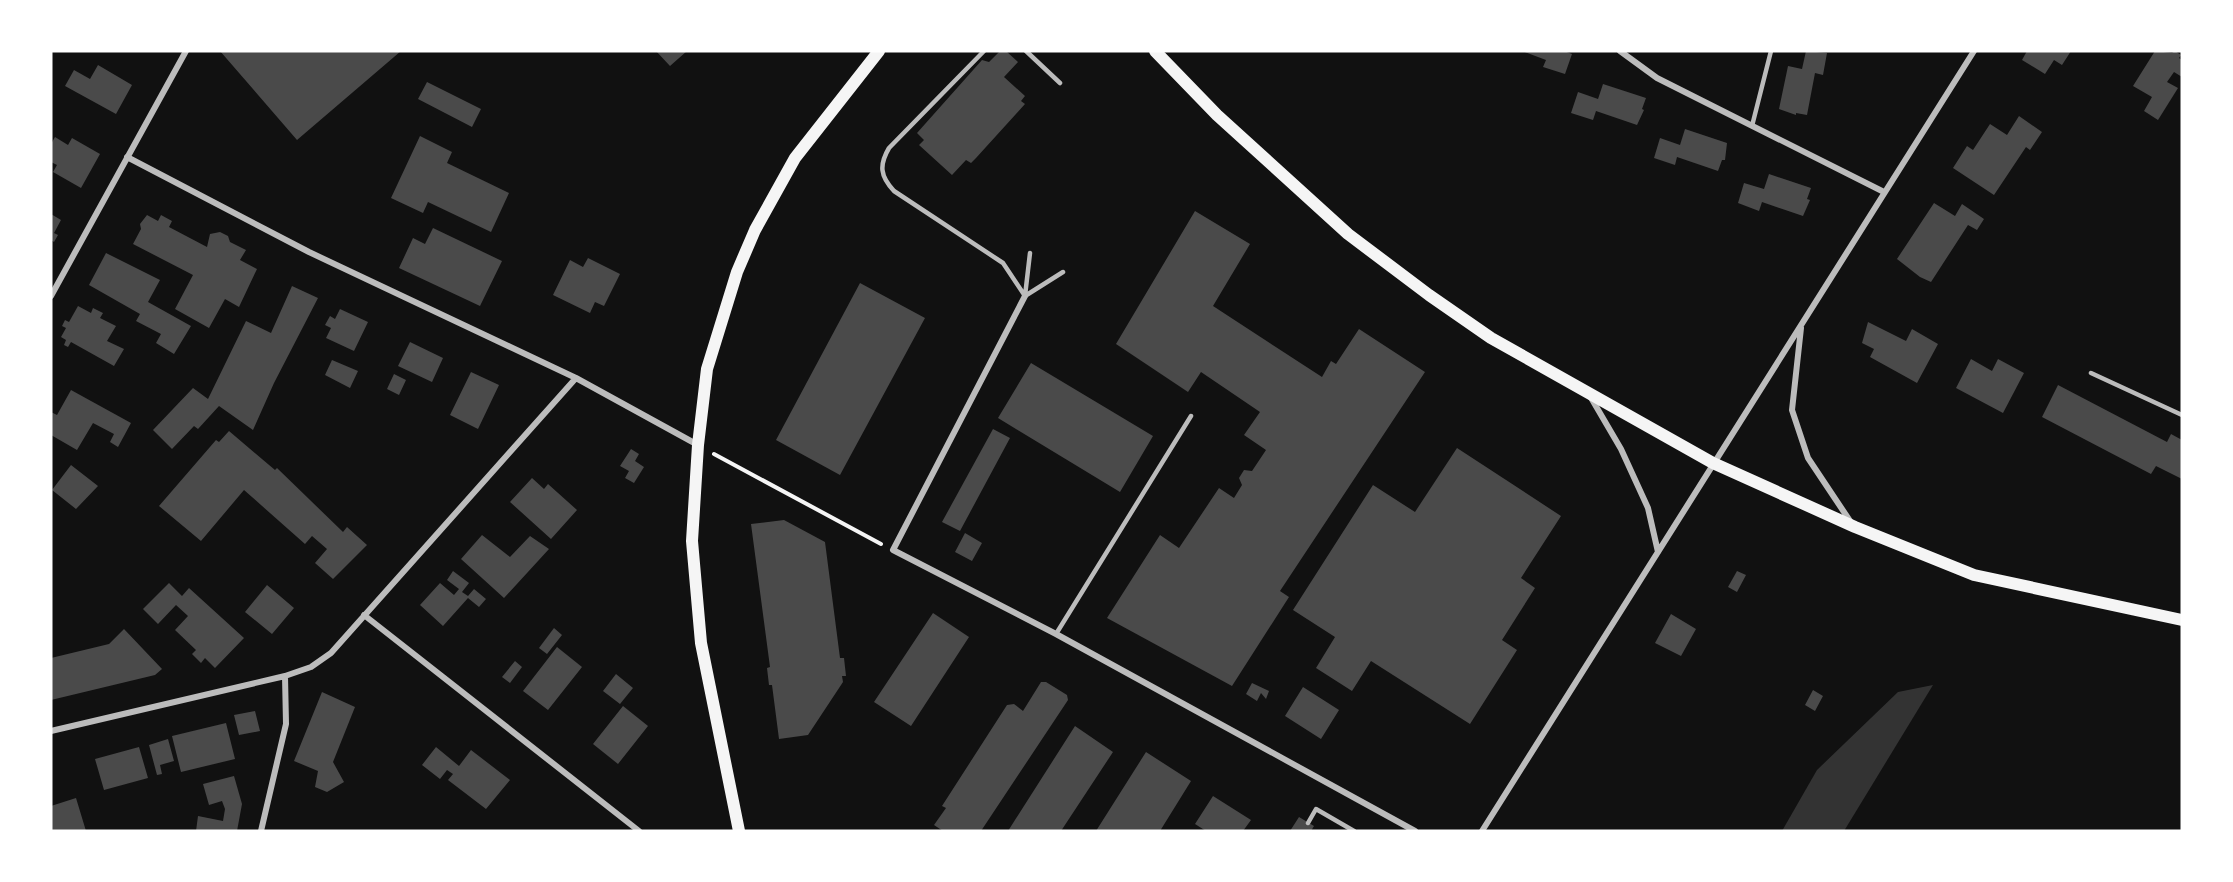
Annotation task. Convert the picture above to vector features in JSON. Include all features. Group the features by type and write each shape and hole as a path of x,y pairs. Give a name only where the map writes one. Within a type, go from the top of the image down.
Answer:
{"main road":[{"path":"739,831 701,643 692,541 698,446 707,369 737,272 755,230 795,158 879,51"},
{"path":"1155,51 1217,115 1347,234 1491,338 1713,463 1855,527 1974,575 2182,620"}],"street":[{"path":"51,296 186,51"},
{"path":"1620,51 1657,78 1884,192"},
{"path":"1482,831 1974,51"},
{"path":"127,157 309,252 576,378 698,446"},
{"path":"1024,296 893,550 1056,634 1415,831"},
{"path":"1801,325 1792,410 1808,458 1837,504 1855,527"},
{"path":"51,731 285,676 311,667 331,652 576,378"},
{"path":"1588,393 1621,449 1648,508 1658,552"},
{"path":"364,615 639,831"},
{"path":"261,831 286,724 285,676"}],"lane":[{"path":"984,51 889,148 882,161 882,174 894,191 1003,263 1024,296"},
{"path":"1026,51 1060,83"},
{"path":"1752,126 1771,51"},
{"path":"1024,296 1030,253"},
{"path":"1024,296 1063,272"},
{"path":"2091,373 2182,415"},
{"path":"1056,634 1191,416"},
{"path":"1308,822 1316,809 1354,831"}],"path":[{"path":"698,446 893,550"}],"shaded area":[{"path":"1933,685 1844,831 1782,831 1817,770 1898,692"}],"building":[{"path":"220,51 401,51 297,140"},
{"path":"656,51 687,51 670,66"},
{"path":"1000,51 1006,51 1018,62 1004,77 1025,96 1021,101 1025,104 971,163 966,160 952,175 919,145 924,140 917,133 982,60 989,62"},
{"path":"1522,51 1564,51 1572,54 1565,74 1543,67 1546,60"},
{"path":"1806,51 1827,53 1823,75 1815,73 1807,115 1796,113 1796,115 1779,109 1788,66 1802,69"},
{"path":"2027,51 2071,51 2062,65 2054,60 2045,74 2022,60"},
{"path":"2155,51 2172,53 2175,51 2181,55 2179,58 2182,60 2182,77 2174,72 2167,82 2178,88 2158,120 2144,111 2152,97 2133,86"},
{"path":"98,65 132,85 116,114 65,86 74,70 90,79"},
{"path":"427,82 481,109 472,127 418,99"},
{"path":"1603,84 1646,98 1642,109 1644,110 1637,125 1596,111 1593,120 1571,113 1578,92 1598,99"},
{"path":"2019,116 2042,132 2030,150 2026,147 1994,195 1953,168 1967,146 1973,150 1990,124 2007,135"},
{"path":"1685,129 1727,143 1725,160 1722,160 1718,171 1677,157 1675,165 1654,158 1660,138 1680,145"},
{"path":"420,136 452,152 447,163 509,193 491,232 428,202 423,213 391,198"},
{"path":"55,137 68,145 72,138 100,154 81,188 53,172 57,165 51,162 51,144"},
{"path":"1769,174 1811,188 1807,199 1810,200 1803,216 1762,202 1759,211 1738,203 1744,183 1764,189"},
{"path":"1934,203 1955,216 1962,204 1984,219 1977,230 1968,225 1931,282 1920,277 1897,259"},
{"path":"1195,211 1250,244 1213,306 1322,377 1331,361 1336,364 1359,329 1425,372 1280,591 1289,597 1232,686 1107,618 1160,535 1179,548 1219,488 1234,498 1242,485 1239,478 1244,470 1252,471 1266,450 1244,435 1260,412 1201,372 1188,392 1116,344"},
{"path":"51,214 61,220 54,233 58,235 54,242 51,240"},
{"path":"147,215 158,221 161,215 172,221 169,227 207,247 210,234 220,232 228,236 230,242 246,250 240,260 257,269 239,307 225,299 209,328 175,309 193,275 133,244 141,229 140,224"},
{"path":"433,228 502,261 480,306 399,268 413,238 425,244"},
{"path":"106,253 160,280 148,302 191,326 174,354 156,343 161,334 136,321 140,314 89,285"},
{"path":"588,258 620,274 604,306 595,302 590,313 553,295 570,260 583,267"},
{"path":"860,283 925,318 840,475 776,440"},
{"path":"292,286 318,298 274,383 253,430 219,406 198,429 194,426 172,449 153,430 193,388 208,399 246,321 271,333"},
{"path":"78,306 91,313 93,308 103,313 100,318 116,326 107,341 124,349 114,366 71,342 68,347 64,345 66,340 61,337 66,328 62,326 65,320 69,322"},
{"path":"340,309 368,322 354,351 326,338 331,328 325,325 330,316 335,319"},
{"path":"1868,322 1906,341 1912,329 1938,344 1917,383 1870,357 1874,349 1862,343"},
{"path":"410,342 443,358 432,382 398,366"},
{"path":"1971,359 1992,371 1998,359 2024,373 2003,413 1956,388"},
{"path":"332,360 358,371 350,388 325,375"},
{"path":"1031,363 1153,436 1120,492 998,418"},
{"path":"471,372 499,385 478,429 450,415"},
{"path":"394,374 406,380 399,395 387,389"},
{"path":"2058,385 2167,442 2171,434 2182,440 2182,479 2156,466 2151,474 2042,417"},
{"path":"71,390 131,423 118,447 110,442 114,434 93,423 77,450 51,435 51,412 57,415"},
{"path":"993,429 1010,438 960,531 942,522"},
{"path":"229,431 275,470 277,468 343,532 347,527 367,545 333,579 315,563 327,549 312,536 305,544 244,490 201,541 159,506 216,440 219,442"},
{"path":"1457,448 1561,516 1521,578 1535,588 1502,640 1517,650 1470,724 1371,661 1352,691 1316,668 1335,637 1293,610 1373,485 1415,512"},
{"path":"631,449 639,454 635,461 644,467 634,483 625,478 629,471 620,466"},
{"path":"71,465 98,486 76,509 52,490"},
{"path":"532,478 544,489 548,484 577,510 551,539 510,502"},
{"path":"784,520 825,542 840,658 844,658 846,676 842,676 843,682 808,735 779,739 772,685 769,685 767,668 770,667 751,524"},
{"path":"965,533 982,543 972,561 955,552"},
{"path":"482,535 510,557 530,536 549,549 504,598 461,559"},
{"path":"453,571 469,583 462,592 468,596 474,589 486,599 479,607 468,598 443,626 420,605 440,583 454,595 459,589 447,580"},
{"path":"1737,571 1746,575 1737,592 1728,587"},
{"path":"169,583 182,596 189,588 244,638 215,668 205,658 201,663 192,654 196,650 175,630 188,616 176,605 158,624 143,609"},
{"path":"267,585 294,608 272,634 245,612"},
{"path":"933,613 969,637 911,726 874,702"},
{"path":"1671,614 1696,629 1681,656 1655,643"},
{"path":"554,628 562,635 547,654 539,648"},
{"path":"124,629 162,669 155,675 51,700 51,658 109,644"},
{"path":"557,647 582,667 548,710 523,691"},
{"path":"515,661 522,667 510,683 502,677"},
{"path":"616,674 633,688 620,704 603,691"},
{"path":"1041,682 1046,682 1067,695 1068,700 981,831 943,831 934,825 946,808 942,806 1007,705 1014,704 1023,711"},
{"path":"1252,683 1269,691 1266,699 1261,693 1257,701 1246,694"},
{"path":"1303,687 1339,710 1321,739 1285,716"},
{"path":"1813,690 1823,696 1815,711 1805,705"},
{"path":"322,692 355,707 333,762 344,782 327,792 315,787 318,771 294,761"},
{"path":"623,706 648,726 618,764 593,744"},
{"path":"255,711 260,731 239,735 234,715"},
{"path":"226,723 235,759 181,772 172,736"},
{"path":"1075,726 1113,752 1061,831 1008,831"},
{"path":"168,739 174,761 160,765 162,774 157,775 149,745"},
{"path":"139,747 148,778 104,790 95,759"},
{"path":"436,747 459,766 471,750 510,780 486,809 448,780 453,774 447,770 440,779 422,765"},
{"path":"1146,752 1191,781 1160,831 1096,831"},
{"path":"234,776 242,804 237,831 196,831 198,816 223,821 225,809 222,801 209,805 203,784"},
{"path":"1213,796 1251,820 1243,831 1206,831 1195,824"},
{"path":"76,798 86,831 51,831 51,806"},
{"path":"1299,817 1314,826 1311,831 1290,831"}]}
